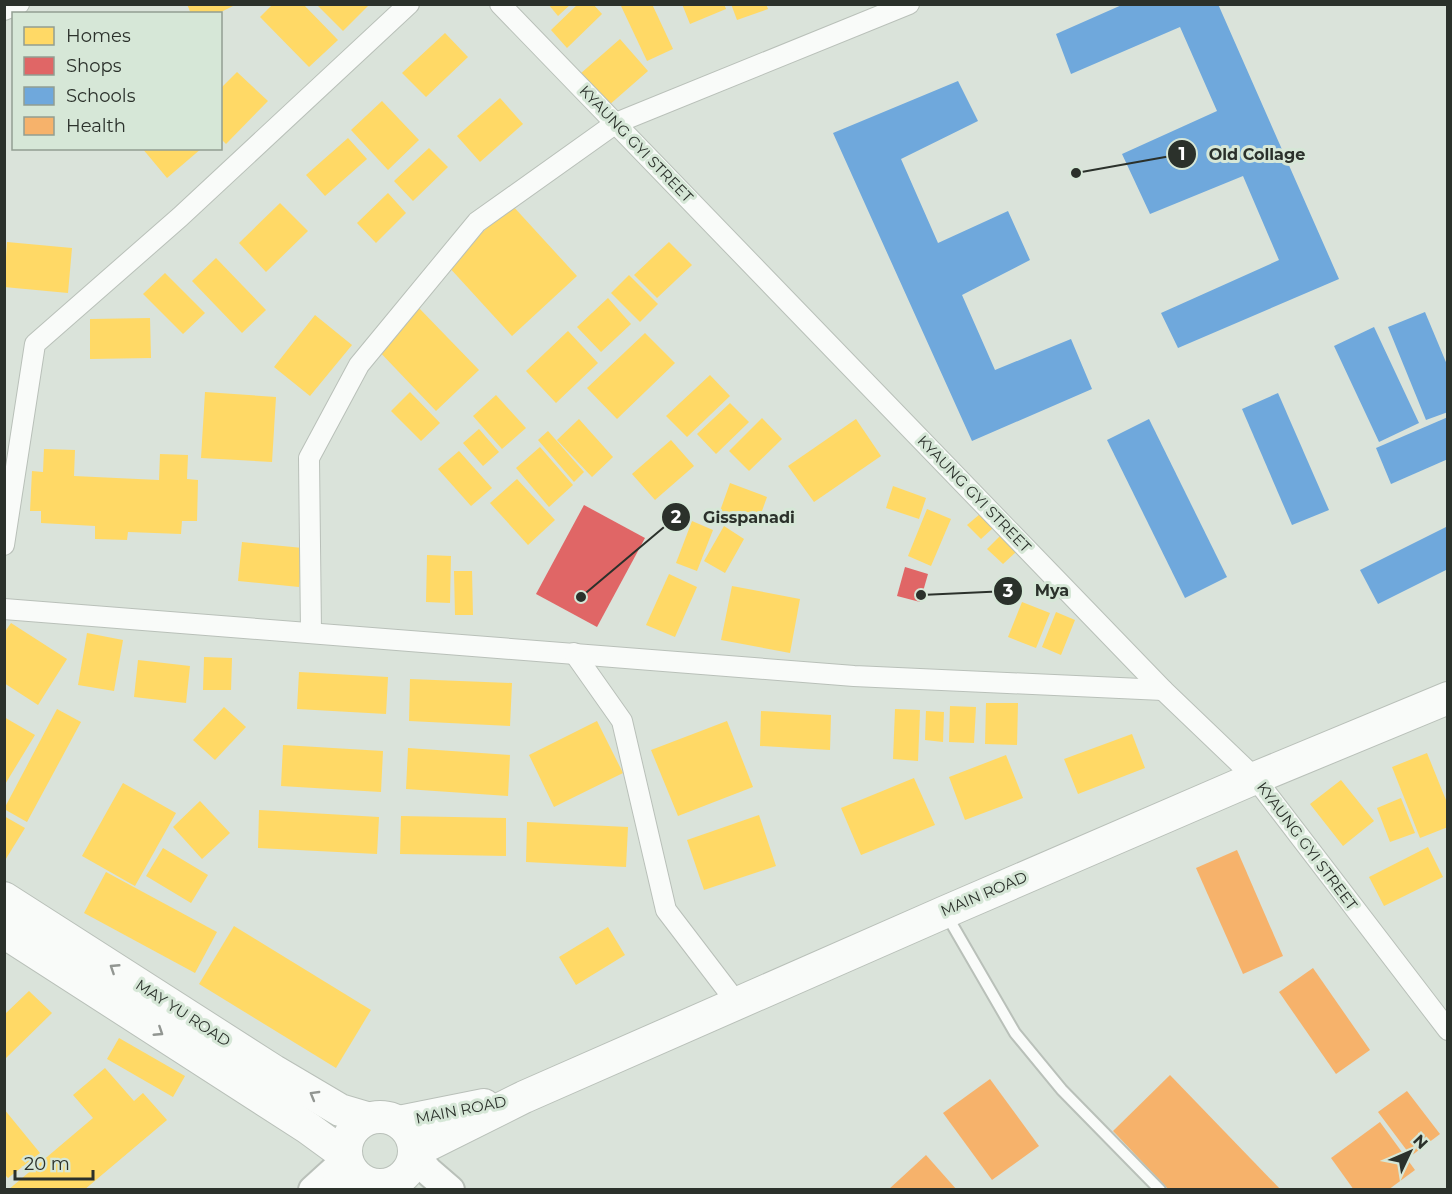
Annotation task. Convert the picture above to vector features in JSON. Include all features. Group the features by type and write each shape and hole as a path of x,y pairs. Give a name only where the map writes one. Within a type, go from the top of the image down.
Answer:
{"main road":[{"name":"MAIN ROAD","path":"414,1154 524,1097 737,1003 1255,778 1448,698"},
{"name":"MAY YU ROAD","path":"4,898 274,1071 340,1110 367,1118"},
{"name":"MAY YU ROAD","path":"4,932 308,1128 346,1158"},
{"name":"MAIN ROAD","path":"399,1122 524,1097"},
{"path":"384,1116 399,1122 413,1141 414,1154 411,1166 404,1176 383,1186 356,1176 346,1158 346,1146 353,1129 367,1118 384,1116"}],"street":[{"path":"4,10 19,4"},
{"path":"4,545 35,344 180,217 409,4"},
{"name":"KYAUNG GYI STREET","path":"500,4 1163,690 1255,778 1448,1030"},
{"path":"311,632 309,458 359,365 477,222 616,123 909,4"},
{"path":"4,609 854,676 1163,690"},
{"path":"574,653 622,721 666,910 737,1003"},
{"path":"414,1154 428,1171 450,1190"},
{"path":"313,1190 346,1158"},
{"path":"330,1190 383,1186"}],"lane":[{"path":"945,912 1015,1033 1062,1090 1161,1190"}],"building: Homes":[{"path":"187,4 237,4 221,12 190,12"},
{"path":"273,4 303,4 338,40 309,67 260,17"},
{"path":"316,4 370,4 343,31"},
{"path":"548,4 571,4 558,16"},
{"path":"578,4 593,4 602,14 567,48 551,30"},
{"path":"624,4 652,4 673,49 647,61 621,6"},
{"path":"682,4 724,4 726,9 690,24"},
{"path":"731,4 766,4 768,9 737,20"},
{"path":"445,33 468,57 426,97 402,73"},
{"path":"620,39 648,71 608,106 580,74"},
{"path":"237,72 268,101 226,144 222,140 222,87"},
{"path":"500,98 523,124 480,162 457,136"},
{"path":"382,101 419,140 388,170 351,130"},
{"path":"348,138 367,159 325,196 306,175"},
{"path":"429,148 448,167 413,201 394,181"},
{"path":"144,150 200,150 167,178"},
{"path":"388,193 406,213 376,243 357,223"},
{"path":"280,203 308,231 266,272 239,243"},
{"path":"512,205 577,276 512,336 447,265"},
{"path":"7,242 72,248 68,293 4,287"},
{"path":"669,242 692,265 657,298 634,275"},
{"path":"216,258 266,310 242,333 192,281"},
{"path":"165,273 205,313 183,334 143,294"},
{"path":"629,275 658,304 640,322 611,293"},
{"path":"608,298 631,324 601,352 577,327"},
{"path":"418,307 479,370 436,411 376,348"},
{"path":"315,315 352,345 310,396 274,367"},
{"path":"150,318 151,358 90,359 90,319"},
{"path":"568,331 598,363 556,403 526,371"},
{"path":"645,333 675,363 617,419 587,388"},
{"path":"710,375 730,396 687,437 666,416"},
{"path":"205,392 276,397 272,462 201,458"},
{"path":"410,392 440,423 421,441 391,411"},
{"path":"496,395 526,428 502,449 473,416"},
{"path":"730,403 749,422 716,454 697,434"},
{"path":"762,418 782,439 749,471 729,451"},
{"path":"579,419 613,457 592,477 557,440"},
{"path":"856,419 881,456 814,502 788,466"},
{"path":"479,429 499,452 483,466 463,443"},
{"path":"548,431 584,472 574,482 538,440"},
{"path":"671,440 694,466 655,500 632,474"},
{"path":"540,447 573,485 549,507 516,468"},
{"path":"44,449 75,450 74,476 159,480 160,454 188,455 187,479 198,480 197,521 182,521 181,534 128,532 127,540 95,539 95,526 41,523 41,511 30,511 32,471 43,472"},
{"path":"459,451 492,488 471,506 438,469"},
{"path":"517,479 555,520 528,545 490,503"},
{"path":"730,483 767,497 757,525 720,511"},
{"path":"893,486 926,498 919,519 886,508"},
{"path":"927,509 951,519 931,566 908,556"},
{"path":"980,514 993,528 981,539 967,525"},
{"path":"692,521 713,530 697,571 676,563"},
{"path":"724,526 744,539 725,573 704,561"},
{"path":"1000,536 1016,552 1003,564 987,549"},
{"path":"242,542 303,548 299,587 238,581"},
{"path":"427,555 451,556 450,603 426,602"},
{"path":"454,571 472,571 473,615 455,615"},
{"path":"669,574 697,587 675,637 646,625"},
{"path":"732,586 800,599 790,653 721,640"},
{"path":"1022,602 1050,613 1036,648 1008,637"},
{"path":"1056,612 1075,620 1061,655 1042,647"},
{"path":"11,623 67,659 38,705 4,683 4,633"},
{"path":"87,633 123,640 114,691 78,685"},
{"path":"204,657 232,658 231,690 203,690"},
{"path":"138,660 190,666 186,703 134,697"},
{"path":"299,672 388,677 386,714 297,709"},
{"path":"410,679 512,683 510,726 409,721"},
{"path":"986,703 1018,703 1017,745 985,744"},
{"path":"950,706 976,707 974,743 949,742"},
{"path":"224,707 246,727 215,760 193,740"},
{"path":"57,709 81,722 27,822 4,809"},
{"path":"895,709 920,710 918,761 893,759"},
{"path":"761,711 831,715 830,750 760,746"},
{"path":"926,711 944,712 943,742 925,740"},
{"path":"4,717 35,735 4,786"},
{"path":"597,721 623,773 554,807 529,755"},
{"path":"727,721 753,787 678,816 651,750"},
{"path":"1132,734 1145,768 1078,794 1064,759"},
{"path":"283,745 383,751 381,792 281,786"},
{"path":"408,748 510,755 508,796 406,789"},
{"path":"1427,753 1448,805 1448,827 1420,838 1392,767"},
{"path":"1006,755 1023,798 965,820 949,777"},
{"path":"914,778 935,825 861,855 841,808"},
{"path":"1341,780 1374,821 1343,846 1310,804"},
{"path":"123,783 176,813 135,886 82,856"},
{"path":"1401,798 1415,833 1390,842 1377,808"},
{"path":"200,801 230,833 202,859 173,827"},
{"path":"259,810 379,817 377,854 258,848"},
{"path":"759,815 776,866 704,890 687,840"},
{"path":"4,816 25,828 4,862"},
{"path":"401,816 506,818 506,856 400,854"},
{"path":"527,822 628,827 626,867 526,862"},
{"path":"1428,847 1443,877 1384,906 1369,877"},
{"path":"163,848 208,875 191,903 146,876"},
{"path":"106,872 217,932 195,973 84,913"},
{"path":"234,926 371,1010 336,1068 199,984"},
{"path":"608,927 625,955 576,985 559,957"},
{"path":"29,991 52,1013 4,1060 4,1015"},
{"path":"119,1038 185,1076 173,1097 107,1059"},
{"path":"105,1068 134,1101 143,1093 167,1120 84,1190 8,1190 93,1118 73,1095"},
{"path":"4,1109 40,1153 8,1178 4,1174"}],"building: Shops":[{"path":"584,505 645,538 597,627 536,594"},
{"path":"905,567 928,574 920,602 897,596"}],"building: Schools":[{"path":"1124,4 1218,4 1339,279 1178,348 1161,313 1279,260 1243,176 1150,214 1122,154 1217,111 1180,27 1071,74 1056,34"},
{"path":"958,81 978,121 901,159 938,243 1008,211 1030,260 962,295 995,370 1071,339 1092,389 972,441 833,133"},
{"path":"1425,312 1448,367 1448,412 1426,420 1388,327"},
{"path":"1374,327 1419,423 1379,442 1334,346"},
{"path":"1278,393 1329,510 1292,525 1242,409"},
{"path":"1448,417 1448,459 1391,484 1376,448"},
{"path":"1149,419 1227,577 1185,598 1107,440"},
{"path":"1448,526 1448,569 1378,604 1360,570"}],"building: Health":[{"path":"1237,850 1283,956 1243,974 1196,868"},
{"path":"1313,968 1370,1050 1336,1074 1279,992"},
{"path":"1170,1075 1281,1190 1169,1190 1113,1131"},
{"path":"990,1079 1039,1146 992,1180 943,1113"},
{"path":"1407,1091 1440,1134 1411,1156 1378,1112"},
{"path":"1380,1122 1415,1170 1388,1190 1354,1190 1331,1158"},
{"path":"926,1155 957,1190 888,1190"}],"place":[{"name":"Old Collage","path":"1076,173"},
{"name":"Mya","path":"921,595"},
{"name":"Gisspanadi","path":"581,597"}]}
